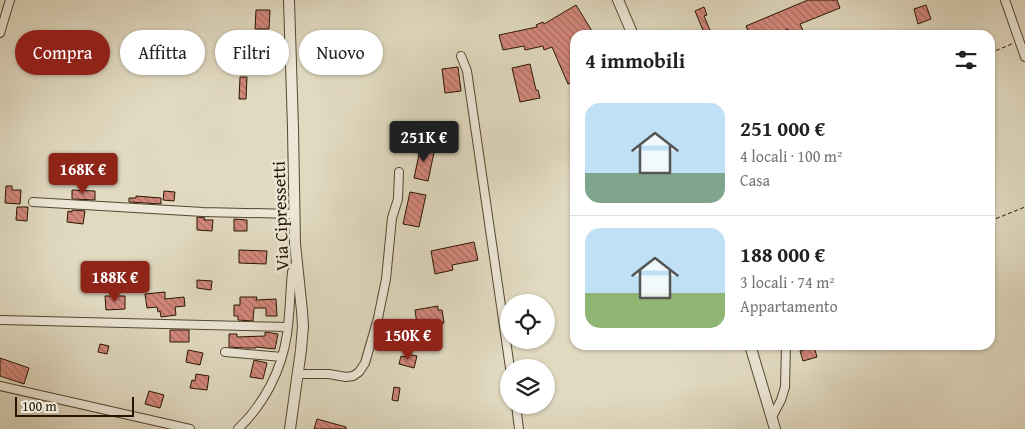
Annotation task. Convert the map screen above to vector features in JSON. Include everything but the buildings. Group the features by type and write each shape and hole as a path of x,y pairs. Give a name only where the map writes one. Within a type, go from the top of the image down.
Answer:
{"street":[{"path":"0,33 10,0"},
{"name":"Via Cipressetti","path":"289,0 293,118 294,244 303,318 301,350 290,429"},
{"path":"618,0 631,30"},
{"path":"1005,0 1025,57"},
{"path":"461,56 467,71 509,359"},
{"path":"298,374 329,374 346,378 359,372 365,363 378,318 386,279 392,218 398,199 399,172"},
{"path":"33,202 197,212 294,214"},
{"path":"238,429 265,395 282,357 288,327 292,275 296,263"},
{"path":"1,320 288,327"},
{"path":"752,350 775,429"},
{"path":"772,417 785,387 786,350"},
{"path":"224,352 282,357"},
{"path":"0,386 190,429"},
{"path":"517,414 519,429"}],"path":[{"path":"995,51 1019,42"},
{"path":"995,218 1025,207"}]}
